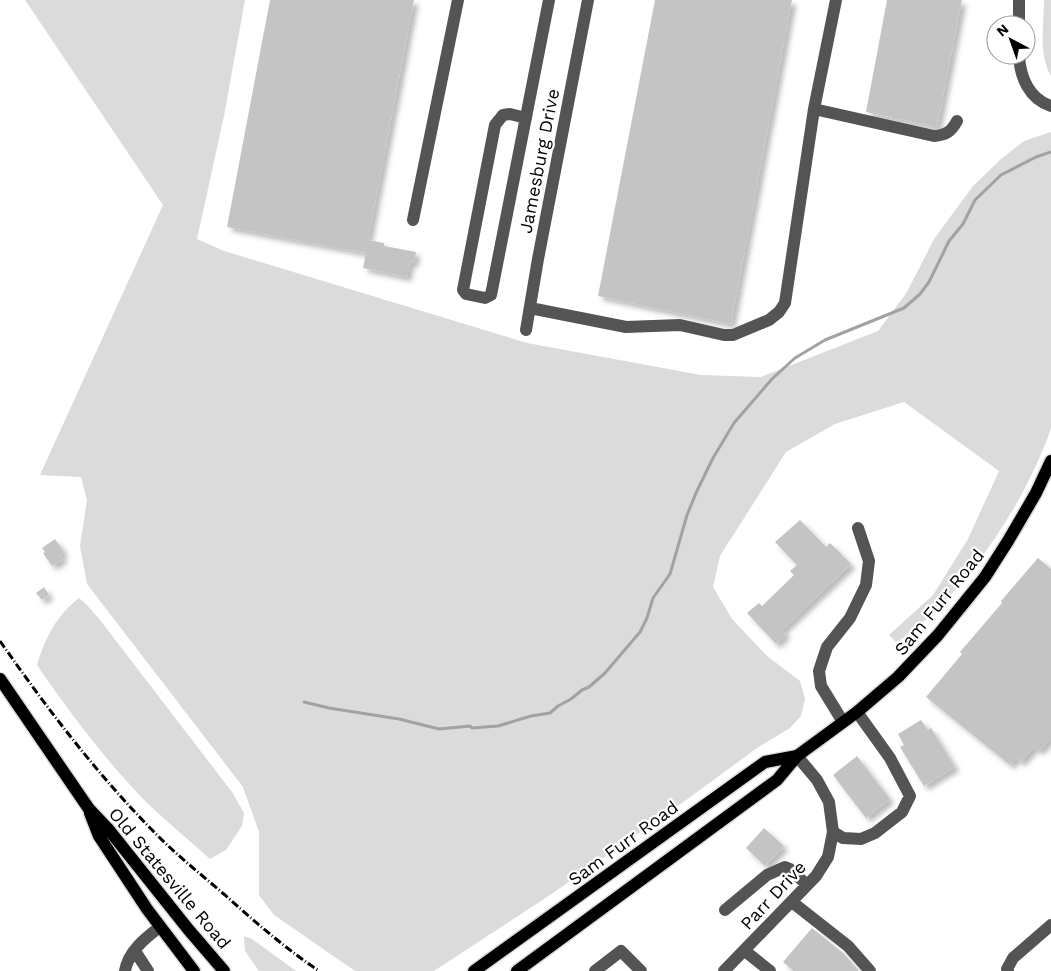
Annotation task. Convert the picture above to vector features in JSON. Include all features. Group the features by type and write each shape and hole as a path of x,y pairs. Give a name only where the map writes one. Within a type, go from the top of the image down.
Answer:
{"main road":[{"name":"Sam Furr Road","path":"517,971 777,780 797,756 857,712 910,667 962,607 985,577 1036,493 1051,460"},
{"name":"Old Statesville Road","path":"0,679 88,809 109,830 224,971"},
{"name":"Sam Furr Road","path":"474,971 765,762 797,756"},
{"name":"Old Statesville Road","path":"88,809 99,836 160,927 194,971"}],"street":[{"path":"413,220 458,0"},
{"path":"526,118 510,114 503,115 496,125 463,290 466,294 485,298 492,295 550,0"},
{"name":"Jamesburg Drive","path":"526,330 588,0"},
{"path":"530,308 626,327 680,326 724,335 733,335 769,320 779,312 786,303 814,109 836,0"},
{"path":"1019,0 1019,15"},
{"path":"1020,65 1022,78 1028,88 1037,98 1051,106"},
{"path":"814,109 934,136 944,135 953,129 957,121"},
{"path":"843,722 821,686 819,671 827,647 850,618 866,585 869,562 858,528"},
{"path":"834,832 843,838 861,839 875,833 902,812 910,796 890,758 857,712"},
{"name":"Parr Drive","path":"724,971 816,876 831,849 834,832 832,812 825,792 797,756"},
{"path":"725,910 767,876 778,870 786,868 790,870 807,885"},
{"path":"792,902 848,946 870,971"},
{"path":"1008,971 1007,969 1012,958 1051,925"},
{"path":"125,971 125,966 143,940 160,927"},
{"path":"135,951 148,971"},
{"path":"595,971 621,951 641,971"},
{"path":"745,951 770,971"}],"shaded area":[{"path":"25,0 245,0 224,116 197,239 224,251 527,343 701,375 761,377 878,331 907,292 934,239 973,186 1001,159 1024,141 1051,132 1051,428 1042,453 1017,503 969,574 932,614 896,642 889,635 933,595 968,539 999,471 904,402 835,424 786,452 720,556 713,587 732,619 767,656 800,681 805,699 801,716 790,728 757,748 553,893 434,971 355,971 274,915 259,895 259,832 243,787 87,584 80,546 87,500 81,477 40,475 163,205"},
{"path":"1044,0 1051,0 1051,76 1044,59 1043,49"},
{"path":"79,598 100,620 232,792 244,813 242,826 226,850 210,859 147,803 132,787 89,736 37,665 44,646 58,620"},
{"path":"244,936 252,939 296,971 259,971 245,951"}],"building":[{"path":"270,0 414,0 368,240 384,243 384,246 416,252 414,263 410,262 407,277 363,268 366,253 227,227"},
{"path":"655,0 792,0 731,324 598,296"},
{"path":"887,0 962,0 937,127 866,112"},
{"path":"800,520 826,547 830,543 851,564 782,630 786,634 776,644 747,613 759,603 762,606 794,575 790,571 797,565 775,542"},
{"path":"55,539 64,552 60,555 63,559 52,566 43,553 45,552 42,548"},
{"path":"1038,558 1051,569 1051,738 1039,751 1034,747 1021,762 1016,758 1010,765 926,697 962,654 960,652 1002,603 1001,601"},
{"path":"44,587 49,595 42,600 36,593"},
{"path":"921,720 928,730 931,728 955,767 924,786 900,747 904,745 898,734"},
{"path":"857,756 890,799 866,818 833,775"},
{"path":"764,828 784,846 765,866 746,848"},
{"path":"812,928 843,953 859,971 794,971 783,962"}],"waterway":[{"path":"304,702 329,708 399,719 439,729 470,726 472,728 498,726 531,716 550,713 589,687 605,673 640,632 647,618 653,598 670,574 687,515 696,493 713,458 734,423 772,379 795,358 825,340 904,308 920,294 929,282 949,241 963,224 975,200 1001,175 1036,157 1051,152"}],"railway":[{"path":"0,641 75,743 159,837 259,925 319,971"}]}
